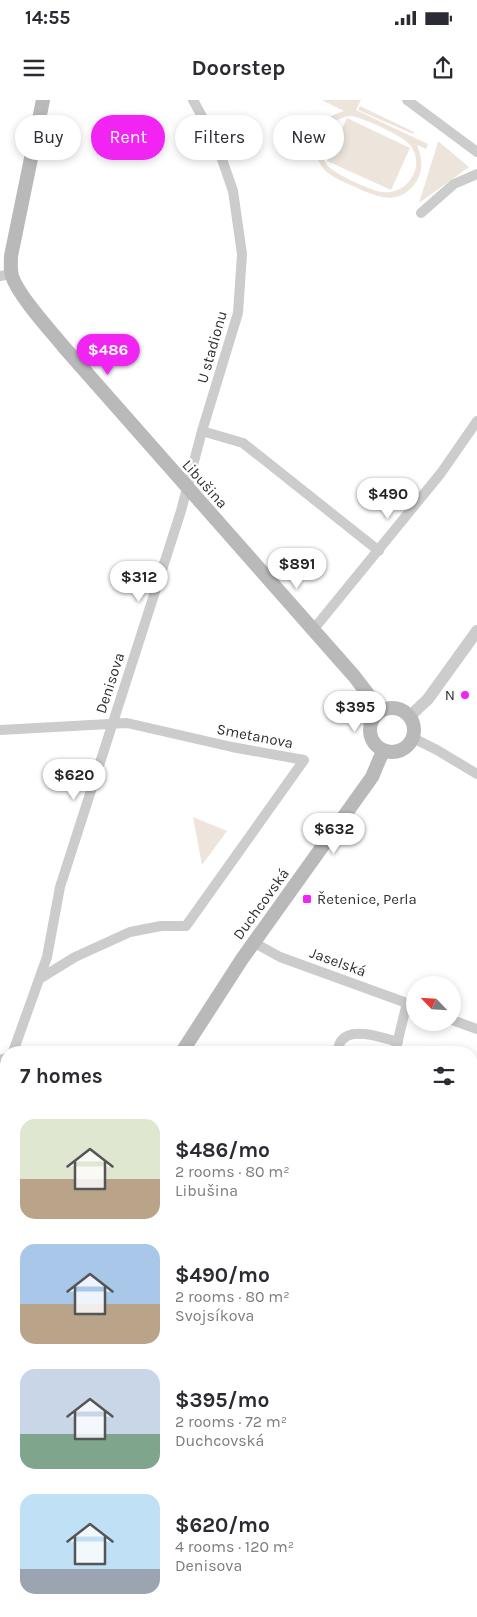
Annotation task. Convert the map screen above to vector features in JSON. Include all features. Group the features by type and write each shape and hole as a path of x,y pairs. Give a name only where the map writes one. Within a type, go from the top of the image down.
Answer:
{"main road":[{"path":"4,273 11,256 43,100"},
{"name":"Libušina","path":"4,273 20,290 63,346 369,692 381,711"},
{"path":"389,708 398,709 409,717 414,730 413,738 404,749 397,752 383,751 376,746 370,733 370,725 373,718 381,711 389,708"},
{"name":"Duchcovská","path":"186,1046 211,1004 253,942 372,777 383,751"}],"street":[{"name":"U stadionu","path":"188,488 202,431 238,313 242,254 233,192 216,142 193,100"},
{"path":"407,100 477,152"},
{"path":"421,213 454,184 477,174"},
{"path":"313,630 441,473 477,421"},
{"path":"202,431 243,443 379,551"},
{"name":"Denisova","path":"15,1046 47,957 60,886 188,488"},
{"path":"409,717 428,699 477,631"},
{"name":"Smetanova","path":"0,730 127,723 232,747 304,760 186,926 161,926 130,932 75,957 41,978"},
{"path":"413,738 477,774"},
{"name":"Jaselská","path":"253,942 280,957 406,1003"},
{"path":"397,1046 406,1019"},
{"path":"461,1023 477,1029"},
{"path":"340,1046 342,1040 352,1034 359,1033 398,1042"}],"shaded area":[{"path":"322,100 361,100 356,110 428,144 426,149 417,145 421,159 421,168 419,177 409,190 402,195 387,198 363,191 328,173 318,160 324,160 331,169 358,183 377,191 387,192 404,186 410,180 415,172 416,163 415,154 410,145 392,132 352,116 333,115 344,111"},
{"path":"360,106 414,132 413,134 358,110"},
{"path":"347,118 410,148 391,190 327,161 344,160 344,124"},
{"path":"438,142 469,167 419,203"},
{"path":"193,817 227,831 202,865"}],"place":[{"name":"N","path":"465,695"},
{"name":"Řetenice, Perla","path":"307,899"}]}
